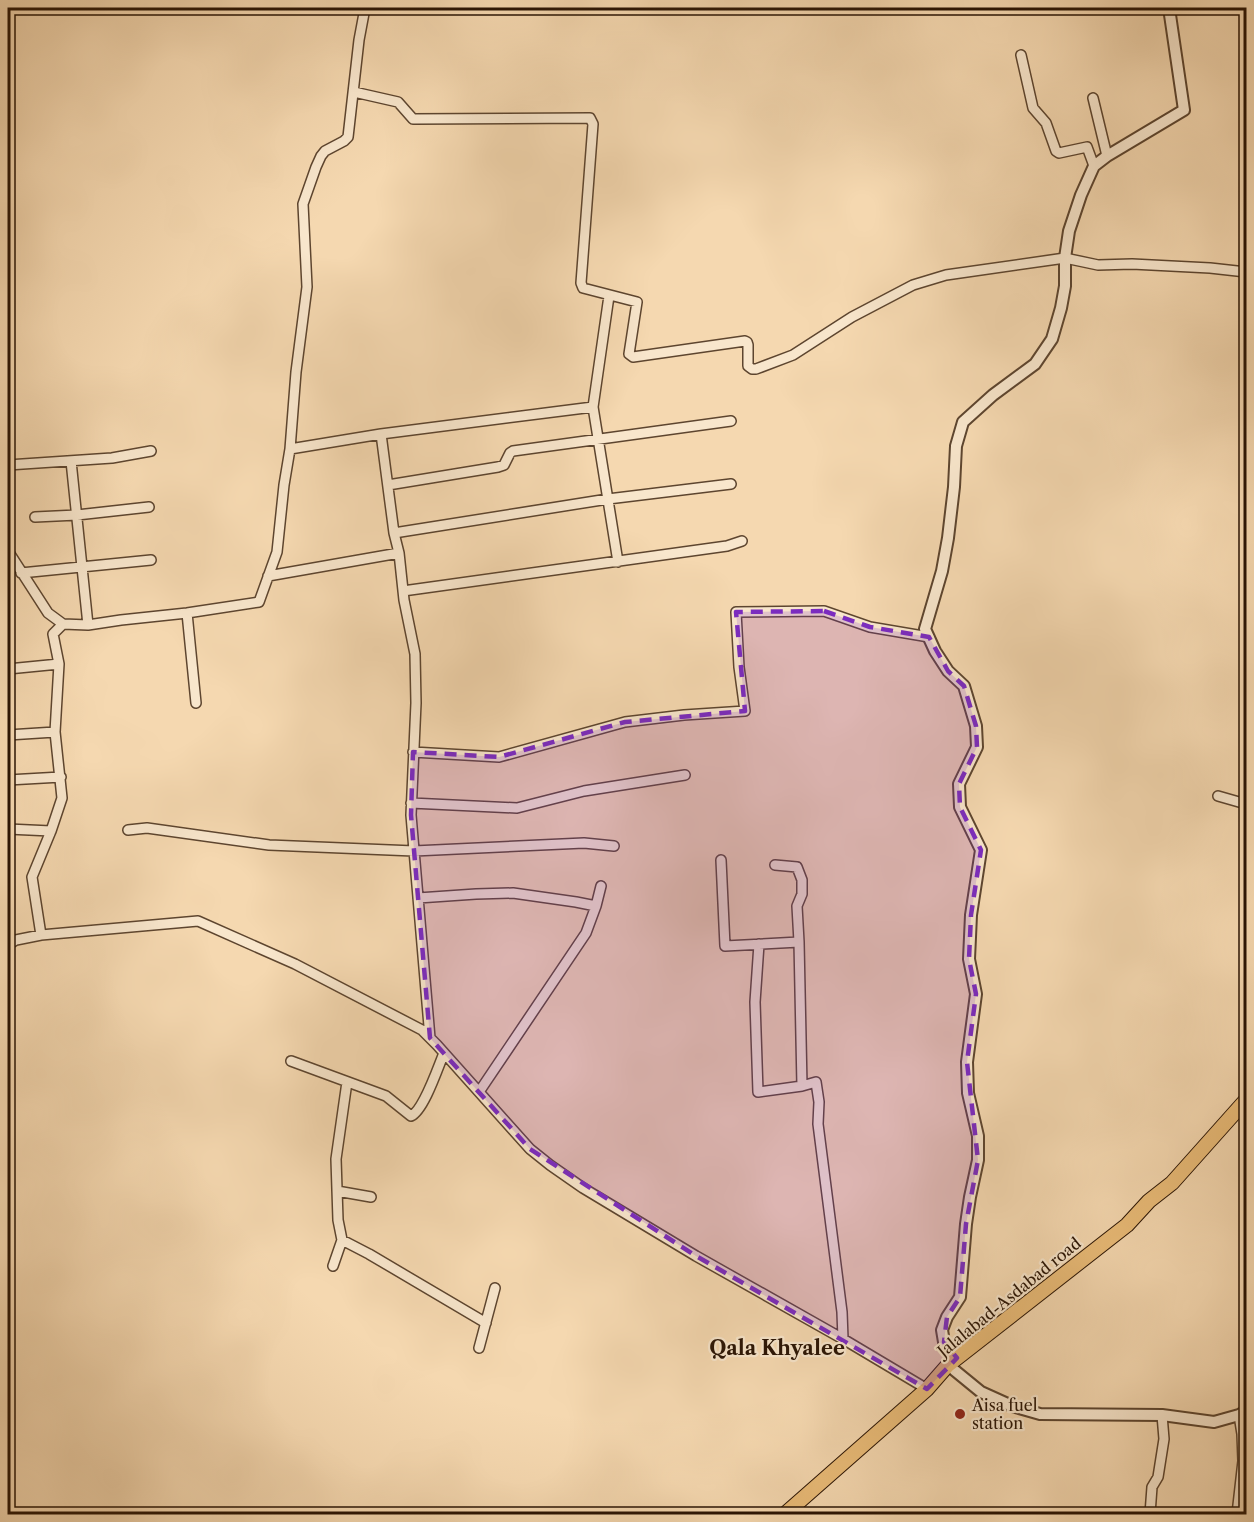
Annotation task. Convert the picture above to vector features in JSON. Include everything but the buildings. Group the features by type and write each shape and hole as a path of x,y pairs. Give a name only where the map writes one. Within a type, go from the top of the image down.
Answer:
{"main road":[{"name":"Jalalabad-Asdabad road","path":"785,1515 927,1389 953,1362 1127,1225 1149,1201 1172,1183 1246,1100"}],"street":[{"path":"8,551 48,613 63,624 88,626 259,602 277,552 290,449 296,372 307,287 303,204 321,156 348,137 364,8"},
{"path":"1169,8 1184,110 1094,166 1069,231 1065,258 1065,286 1052,339 1035,364 993,395 963,422 956,446 948,538 942,571 925,629 948,671 964,686 975,726 977,747 958,784 960,807 981,850 971,915 969,959 976,994 967,1062 968,1093 978,1136 978,1160 966,1224 960,1297 946,1317 942,1330 944,1342 953,1362 981,1392 1012,1406 1040,1414 1162,1415 1214,1422 1243,1413 1243,1461 1237,1515"},
{"path":"1021,55 1033,108 1047,123 1056,151 1059,153 1087,147 1094,166"},
{"path":"354,92 398,102 414,119 590,118 593,124 581,283 583,288 637,302 629,354 633,357 745,341 748,345 748,366 756,369 793,355 852,317 913,285 946,275 1065,258 1098,265 1132,264 1246,272"},
{"path":"1093,98 1107,156"},
{"path":"609,296 593,407 618,562"},
{"path":"290,449 381,434 593,407"},
{"path":"388,485 498,467 504,465 510,453 513,452 731,422"},
{"path":"381,434 394,533 415,654 416,702 411,803 430,1038"},
{"path":"8,465 112,458 151,451"},
{"path":"71,461 88,626"},
{"path":"394,533 608,499 731,484"},
{"path":"35,517 149,507"},
{"path":"403,591 727,546 742,541"},
{"path":"268,576 399,553"},
{"path":"21,573 151,560"},
{"path":"413,752 499,757 625,722 745,711 739,667 736,612 824,611 870,627 929,637"},
{"path":"187,613 196,703"},
{"path":"41,934 32,877 62,798 55,732 59,664 53,634 63,624"},
{"path":"8,669 59,664"},
{"path":"8,735 55,732"},
{"path":"411,803 517,808 584,791 685,775"},
{"path":"8,780 61,777"},
{"path":"1218,796 1246,804"},
{"path":"128,830 147,828 269,845 414,851 584,843 614,846"},
{"path":"8,829 51,831"},
{"path":"721,860 725,946 799,942"},
{"path":"775,865 797,867 802,880 802,894 796,906 802,1086"},
{"path":"479,1092 586,933 601,886"},
{"path":"418,898 513,893 596,906"},
{"path":"8,945 16,940 41,934 51,935 84,930 198,921 295,964 422,1030 530,1149 583,1188 927,1389"},
{"path":"759,944 755,1002 758,1092 816,1082 819,1102 818,1124 842,1312 843,1339"},
{"path":"291,1061 386,1096 411,1116 417,1112 423,1102 444,1053"},
{"path":"333,1266 342,1240 338,1220 336,1159 347,1082"},
{"path":"337,1191 371,1197"},
{"path":"342,1240 486,1323"},
{"path":"479,1348 495,1288"},
{"path":"1150,1515 1152,1487 1158,1476 1164,1439 1162,1415"}],"highlighted area":[{"path":"824,611 870,627 929,637 948,671 964,686 976,726 977,747 959,784 960,807 981,850 971,915 969,959 976,994 967,1062 978,1160 966,1224 960,1297 947,1317 944,1342 957,1358 927,1389 696,1256 530,1149 430,1038 411,815 413,752 499,757 625,722 745,711 736,612"}],"place":[{"name":"Aisa fuel station","path":"960,1414"}],"district":[{"name":"Qala Khyalee","path":"777,1348"}]}
